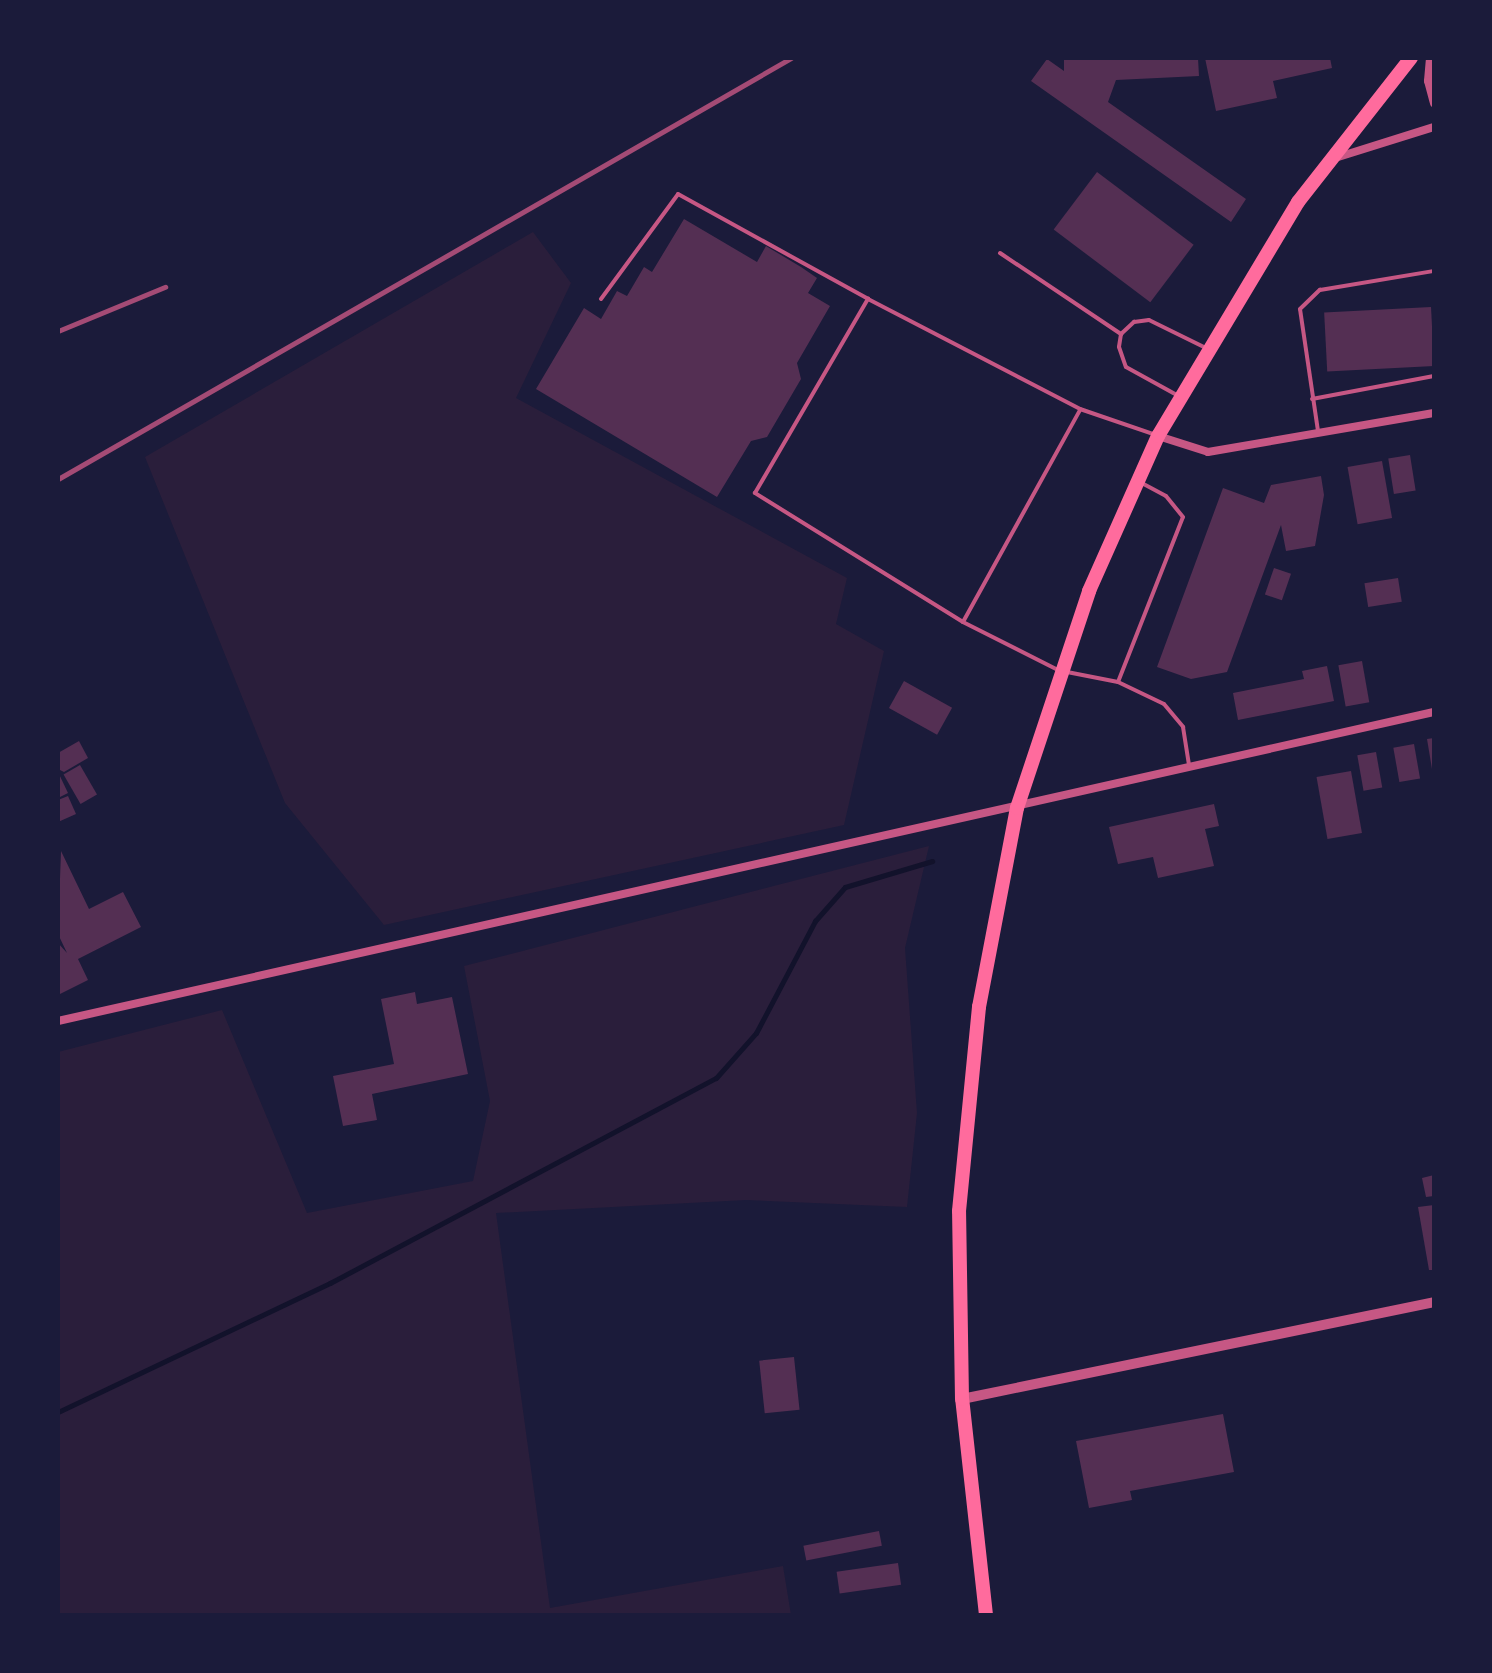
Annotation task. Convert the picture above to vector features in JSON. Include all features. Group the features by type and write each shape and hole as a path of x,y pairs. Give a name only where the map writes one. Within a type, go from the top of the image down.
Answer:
{"main road":[{"path":"986,1615 962,1399 959,1226 966,1112 988,953 1017,808 1060,671 1136,480 1158,436 1259,260 1330,160 1409,59"}],"street":[{"path":"1430,58 1428,81 1434,103"},
{"path":"1330,160 1434,127"},
{"path":"1158,436 1208,452 1434,413"},
{"path":"58,1021 1434,712"},
{"path":"962,1399 1434,1302"}],"lane":[{"path":"601,299 678,194 868,299 1080,409 1158,436"},
{"path":"1000,253 1121,334"},
{"path":"1318,433 1299,325 1300,309 1325,288 1434,271"},
{"path":"868,299 755,493 963,622 1060,671 1118,682 1164,704 1183,727 1190,768"},
{"path":"1179,396 1126,367 1119,347 1121,334 1134,322 1149,320 1206,348"},
{"path":"1312,399 1434,376"},
{"path":"963,622 1080,409"},
{"path":"1118,682 1183,517 1166,496 1136,480"}],"shaded area":[{"path":"533,232 571,283 516,398 847,578 836,624 884,651 844,825 384,925 285,803 145,457"},
{"path":"929,846 905,948 917,1113 907,1207 746,1200 496,1213 550,1608 783,1566 791,1615 58,1615 58,1052 222,1010 307,1213 473,1181 490,1101 464,966"}],"building":[{"path":"1198,58 1199,76 1116,80 1108,102 1246,199 1231,222 1031,81 1047,59 1064,71 1064,60"},
{"path":"1205,58 1330,58 1332,68 1273,81 1277,98 1216,111"},
{"path":"1097,172 1194,245 1150,302 1054,230"},
{"path":"684,219 757,262 766,246 817,278 808,293 830,306 797,363 801,379 767,437 751,441 717,497 536,389 584,308 601,319 617,291 627,296 644,267 652,272"},
{"path":"1431,307 1434,366 1327,372 1324,313"},
{"path":"1410,455 1416,491 1394,494 1388,458"},
{"path":"1382,461 1392,518 1358,524 1348,467"},
{"path":"1321,476 1324,495 1315,546 1286,551 1281,525 1227,672 1191,679 1157,667 1223,488 1264,503 1271,485"},
{"path":"1274,568 1291,574 1282,600 1265,594"},
{"path":"1398,578 1402,602 1368,607 1364,583"},
{"path":"1362,661 1369,702 1346,707 1338,665"},
{"path":"1327,666 1334,701 1238,720 1233,693 1304,679 1302,671"},
{"path":"904,681 952,708 937,735 889,708"},
{"path":"1434,738 1434,769 1432,769 1427,739"},
{"path":"79,741 88,758 64,772 58,769 58,753"},
{"path":"1414,744 1420,778 1399,782 1393,748"},
{"path":"1376,752 1382,787 1364,791 1357,755"},
{"path":"80,765 97,794 81,804 64,774"},
{"path":"1351,771 1362,833 1327,839 1317,777"},
{"path":"58,772 68,793 58,798"},
{"path":"68,796 76,814 58,822 58,800"},
{"path":"1214,804 1219,826 1205,829 1214,866 1158,878 1153,857 1118,864 1109,827"},
{"path":"61,851 89,909 123,892 141,927 78,959 88,980 58,995 58,943 67,953 58,934"},
{"path":"415,992 417,1004 452,997 468,1074 372,1094 377,1120 343,1126 333,1076 394,1064 381,999"},
{"path":"1434,1175 1434,1196 1426,1197 1422,1178"},
{"path":"1434,1205 1434,1270 1429,1270 1418,1207"},
{"path":"794,1357 800,1410 765,1413 759,1361"},
{"path":"1223,1414 1234,1472 1130,1491 1132,1500 1089,1508 1076,1441"},
{"path":"879,1531 882,1546 806,1560 803,1546"},
{"path":"898,1563 901,1585 840,1593 837,1572"}],"waterway":[{"path":"58,1412 330,1283 716,1078 756,1033 815,921 845,887 932,861"}],"railway":[{"path":"58,479 791,58"},
{"path":"58,331 165,287"}]}
